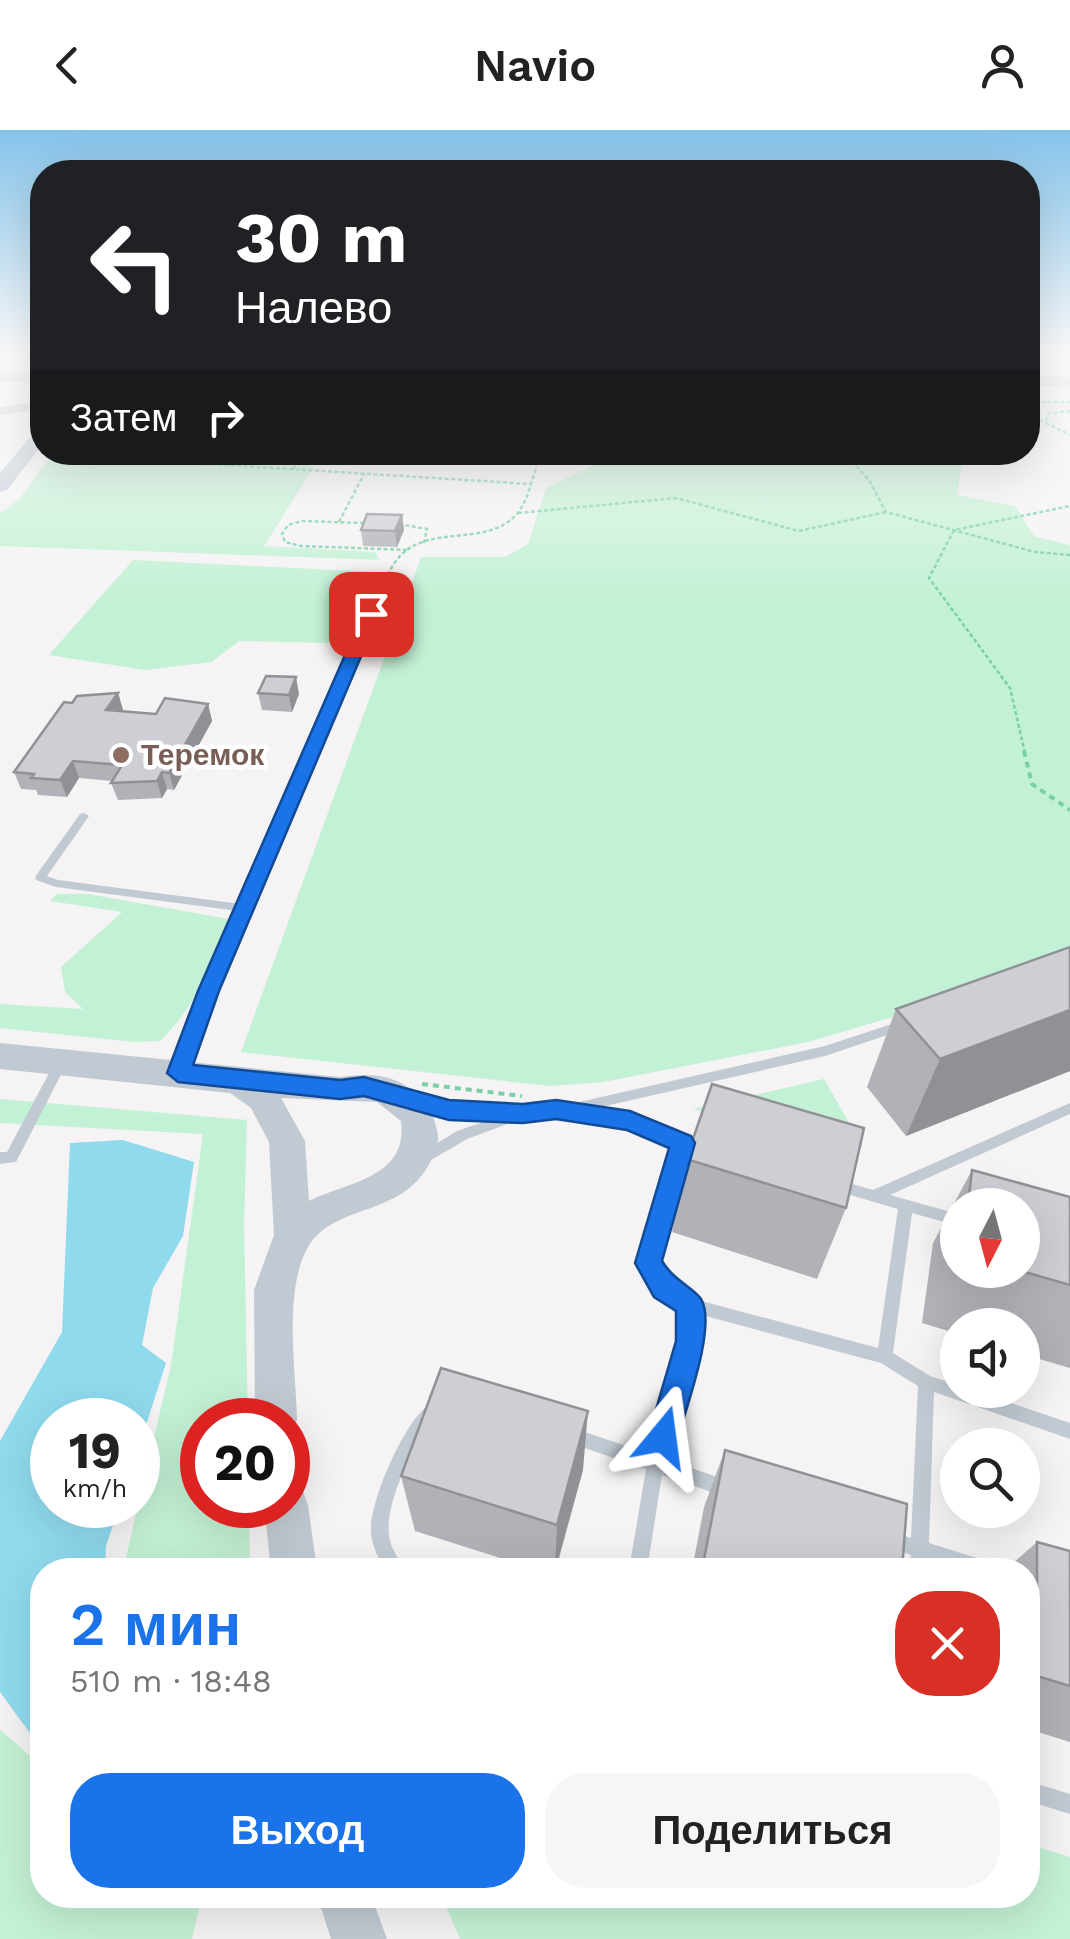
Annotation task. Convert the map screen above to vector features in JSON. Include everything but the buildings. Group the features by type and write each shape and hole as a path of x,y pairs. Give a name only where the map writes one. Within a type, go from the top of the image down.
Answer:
{"main road":[{"path":"0,486 29,452"}],"street":[{"path":"0,1056 340,1090 364,1087 398,1097 418,1120 421,1142 410,1168 392,1184 324,1211 293,1236"},
{"path":"237,1081 262,1098 305,1184 320,1192 360,1195"},
{"path":"276,1398 274,1290 293,1236 288,1151 296,1118 316,1100 340,1090"},
{"path":"289,1528 293,1558"},
{"path":"349,1908 360,1939"}],"lane":[{"path":"178,1073 244,908 371,614"},
{"path":"84,816 40,877 56,883 244,908"},
{"path":"398,1097 449,1110 523,1114 564,1111 825,1051 919,1020"},
{"path":"0,1158 10,1158 62,1061"},
{"path":"873,1196 1070,1108"},
{"path":"564,1111 630,1121 702,1148"},
{"path":"410,1168 462,1135 523,1114"},
{"path":"682,1143 648,1263 664,1288 690,1305 885,1358 926,1382 1070,1431"},
{"path":"816,1180 940,1214"},
{"path":"885,1358 906,1204"},
{"path":"640,1558 655,1465 690,1341 690,1305"},
{"path":"921,1558 926,1382"},
{"path":"387,1558 380,1523 417,1425 442,1402 453,1402"},
{"path":"548,1428 750,1495"},
{"path":"864,1532 947,1558"},
{"path":"1040,1795 1070,1804"}],"path":[{"path":"230,465 530,484"},
{"path":"292,469 295,465"},
{"path":"855,465 869,480 886,512"},
{"path":"371,614 399,557 424,543 506,524 518,512 537,466"},
{"path":"339,522 364,474"},
{"path":"518,512 676,498 799,531 886,512 1034,552 1070,554"},
{"path":"954,530 1070,506"},
{"path":"377,523 302,521 288,525 282,534 284,542 409,550"},
{"path":"396,524 427,529 424,543"},
{"path":"954,530 929,578 1010,688 1032,784 1070,810"}],"green space":[{"path":"45,465 309,465 314,467 264,546 375,552 380,560 0,546 0,514 19,499"},
{"path":"594,465 962,465 957,495 1015,506 1034,536 1070,545 1070,960 1008,983 808,1042 603,1082 550,1086 241,1052 421,557 505,557 528,544 546,488"},
{"path":"133,560 378,572 330,643 239,641 211,662 145,670 49,655"},
{"path":"57,894 88,894 229,919 202,985 160,1041 134,1042 0,1028 0,1004 83,1009 65,992 61,967 122,912 50,901"},
{"path":"824,1079 863,1147 693,1109"},
{"path":"0,1099 247,1120 244,1226 248,1398 180,1398 180,1528 249,1528 250,1558 126,1558 133,1528 160,1528 160,1412 171,1365 203,1134 0,1123"},
{"path":"0,1729 30,1756 30,1908 199,1908 192,1939 0,1939"},
{"path":"1040,1848 1070,1857 1070,1939 460,1939 447,1908 1040,1908"}],"water":[{"path":"123,1140 194,1162 183,1236 153,1288 142,1345 166,1363 155,1398 30,1398 30,1528 112,1528 106,1558 30,1558 30,1733 0,1692 0,1441 62,1332 70,1143"}],"place":[{"name":"Теремок","path":"121,755"}],"route":[{"path":"371,614 208,991 178,1073 340,1090 364,1087 449,1110 523,1114 556,1109 630,1121 682,1143 648,1263 664,1288 690,1305 690,1341 663,1437"}]}
